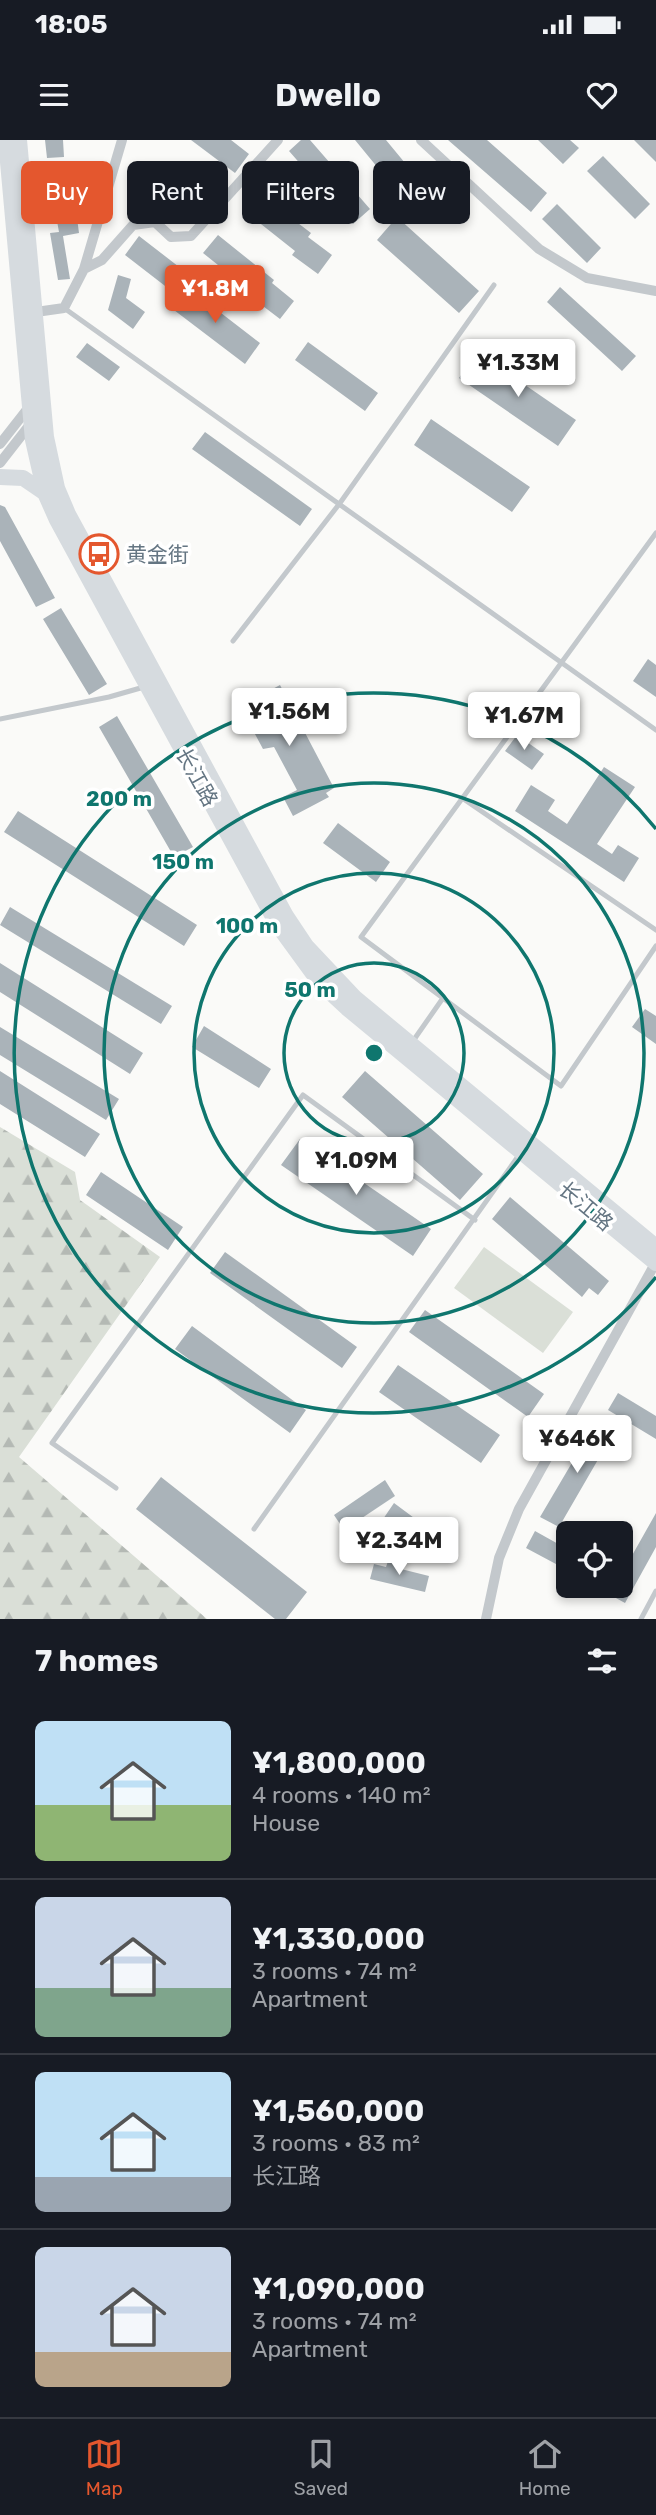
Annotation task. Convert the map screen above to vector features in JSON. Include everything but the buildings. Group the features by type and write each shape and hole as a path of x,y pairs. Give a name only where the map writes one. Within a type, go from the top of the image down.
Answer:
{"highway":[{"name":"长江路","path":"6,140 28,313"},
{"name":"长江路","path":"19,140 35,412 45,493 57,520 276,924 296,953 347,1009 656,1263"},
{"name":"长江路","path":"35,412 68,514 286,916 331,975 656,1247"},
{"path":"0,477 23,478 45,493"}],"street":[{"path":"28,313 64,308 84,269 122,140"},
{"path":"84,269 102,260 132,225 155,222 171,237 191,236 278,140"},
{"path":"421,140 539,249 587,278 656,291"},
{"path":"0,444 35,412"},
{"path":"0,463 35,412"},
{"path":"486,1619 499,1558 519,1509 656,1263"}],"lane":[{"path":"233,641 340,503 494,285"},
{"path":"64,308 656,730"},
{"path":"656,533 360,937 561,1086 656,946"},
{"path":"0,719 109,697 147,686"},
{"path":"461,797 656,930"},
{"path":"411,1044 443,998"},
{"path":"116,1488 52,1443 303,1095 475,1220"},
{"path":"254,1529 521,1152"},
{"path":"641,1619 656,1591"}],"green space":[{"path":"0,1127 75,1172 80,1200 160,1257 19,1457 207,1619 0,1619"},
{"path":"484,1247 573,1312 543,1353 454,1288"}],"place":[{"name":"黄金街","path":"99,554"}]}
